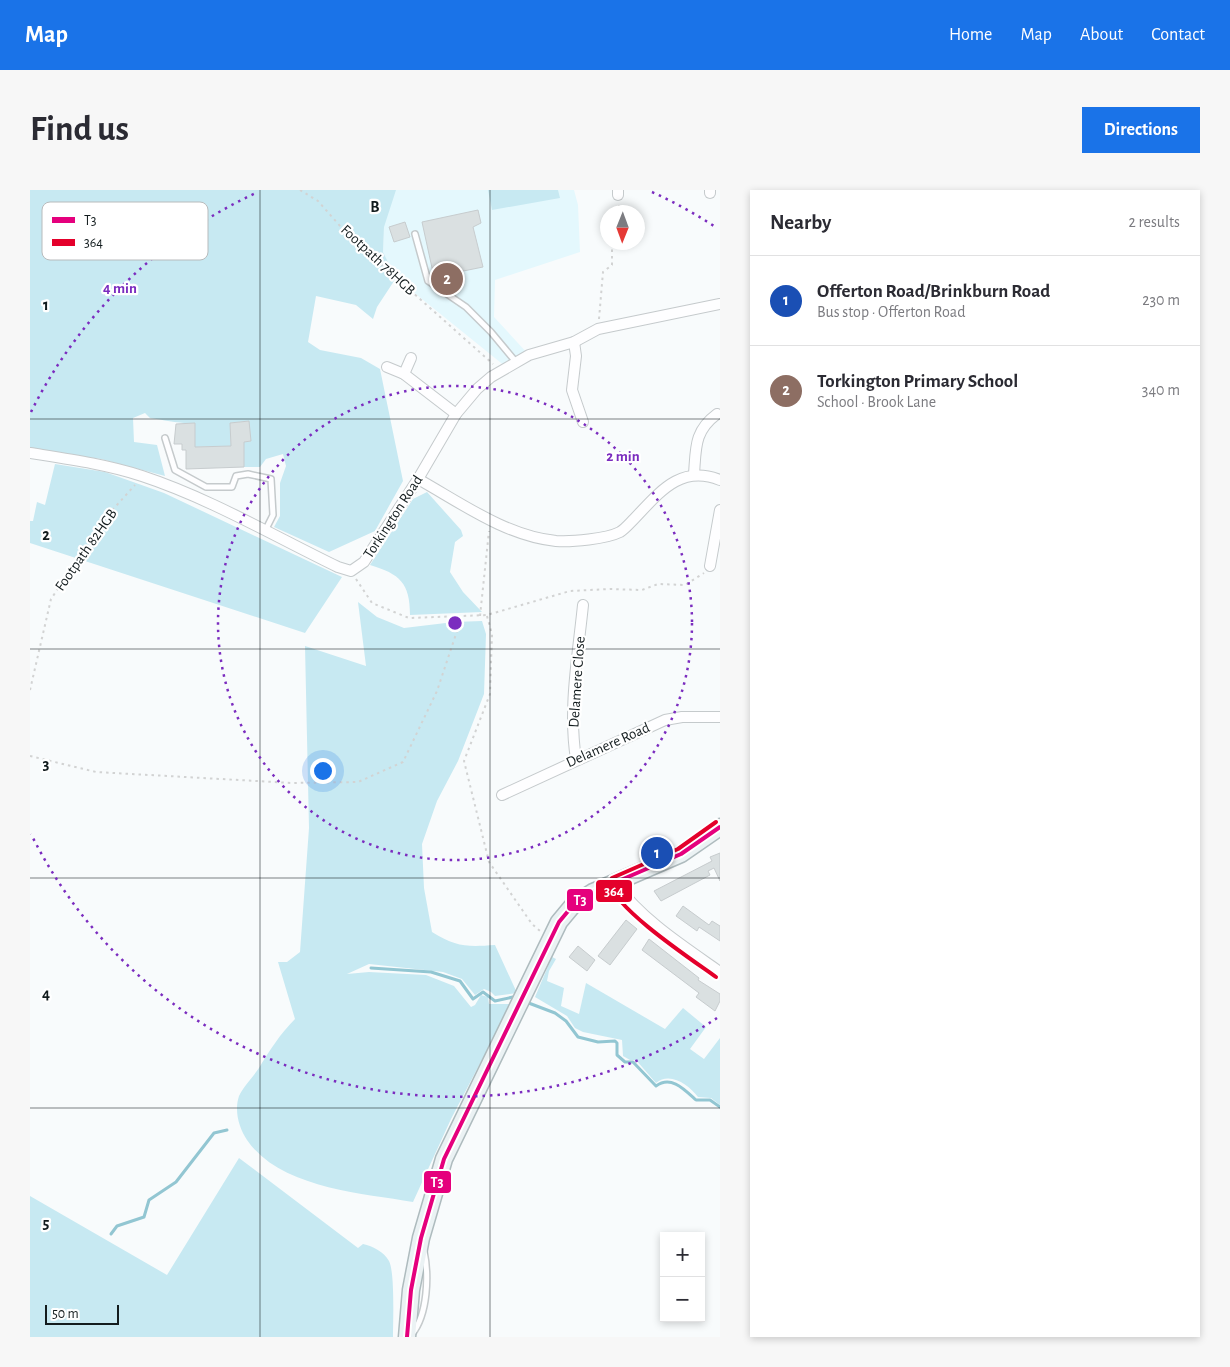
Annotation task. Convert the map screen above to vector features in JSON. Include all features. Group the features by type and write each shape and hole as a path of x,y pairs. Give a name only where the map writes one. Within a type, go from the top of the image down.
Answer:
{"main road":[{"path":"408,1337 411,1290 420,1238 444,1159 549,939 559,922 574,904 593,892 681,854 720,827"}],"street":[{"name":"Torkington Road","path":"30,453 105,465 143,476 201,500 338,567 351,571 364,562 418,479 456,414 477,389 500,371 551,347 574,342 598,329 720,304"},
{"path":"574,342 576,356 572,390 583,422"},
{"path":"404,374 411,358"},
{"path":"387,367 404,374 456,414"},
{"path":"694,474 697,439 705,422 717,414"},
{"path":"418,479 508,529 556,541 600,538 621,532 657,494 674,482 694,474 720,480"},
{"path":"710,566 720,510"},
{"name":"Delamere Close","path":"576,759 573,717 583,604"},
{"name":"Delamere Road","path":"502,795 576,759 665,720 682,717 720,716"},
{"path":"615,883 628,900 647,918 720,972"}],"lane":[{"path":"415,234 428,282 466,307 491,332 516,362"},
{"path":"165,438 176,472 206,487 232,487 236,476 241,474 272,480 273,515 265,532"}],"path":[{"name":"Footpath 78HGB","path":"300,190 318,201 348,235 500,371"},
{"path":"598,329 603,272 612,265 612,250"},
{"name":"Footpath 82HGB","path":"30,690 51,599 108,516 143,476"},
{"path":"480,616 490,519"},
{"path":"351,571 372,603 409,618 486,615 570,591 642,590 658,584 685,585 699,578 710,566"},
{"path":"486,615 492,634 490,694 464,761 489,862 532,924 549,939"},
{"path":"30,756 96,772 292,782 358,782 402,762 437,691 462,616"}],"shaded area":[{"path":"30,190 396,190 384,227 383,252 396,278 377,307 373,319 356,305 316,296 308,342 320,350 361,358 380,369 403,481 375,531 329,552 274,527 280,516 280,483 286,466 283,454 266,459 260,467 244,467 244,442 251,441 248,421 230,423 231,446 195,447 194,423 150,418 145,413 133,418 134,442 157,445 165,476 101,459 30,449"},
{"path":"385,190 574,190 578,205 580,252 495,280 494,317 529,355 506,367 396,278 383,252"},
{"path":"488,190 558,190 560,198 492,210"},
{"path":"55,464 105,472 164,493 342,577 305,633 30,543 30,521 33,521 37,502 45,505"},
{"path":"427,492 461,530 463,536 455,542 450,572 463,592 482,612 410,615 408,595 401,581 389,572 370,565 413,499"},
{"path":"358,602 377,617 404,628 454,622 482,621 486,634 484,694 458,761 437,801 422,844 424,888 432,932 448,941 462,945 495,945 517,993 495,996 484,989 475,995 462,979 443,972 369,964 347,974 369,972 426,975 454,986 471,1007 475,1005 481,995 488,997 489,1004 511,1004 451,1119 413,1202 322,1186 279,1169 261,1156 247,1140 237,1113 239,1096 280,1036 295,1019 278,962 287,962 300,952 309,828 305,646 366,666"},
{"path":"552,957 556,959 549,971 547,981 564,988 561,1006 579,1014 586,983 665,1029 683,1008 706,1027 690,1049 704,1059 720,1038 720,1105 711,1098 698,1097 690,1088 679,1081 667,1078 656,1083 636,1060 630,1060 623,1056 622,1040 583,1032 575,1028 567,1016 535,997"},
{"path":"239,1158 358,1248 363,1244 367,1245 378,1250 387,1258 392,1276 393,1337 30,1337 30,1196 167,1275"}],"building":[{"path":"478,210 481,223 473,227 483,267 434,277 422,222"},
{"path":"405,222 410,237 394,242 389,227"},
{"path":"249,421 251,441 244,442 244,467 186,469 186,450 182,450 182,444 174,444 176,424 195,423 195,447 231,446 230,423"},
{"path":"720,853 720,881 714,868 708,871 710,875 661,901 654,891 712,861 710,857"},
{"path":"683,906 709,925 712,921 720,926 720,941 699,927 697,931 676,916"},
{"path":"626,920 637,929 610,965 598,956"},
{"path":"649,939 699,978 698,980 720,994 720,1001 715,1011 696,997 699,993 642,950"},
{"path":"578,946 595,960 587,971 569,957"}],"waterway":[{"path":"371,968 431,972 460,981 473,999 483,992 495,1001 513,997 517,999"},
{"path":"526,1002 555,1013 566,1021 578,1037 598,1042 615,1041 617,1043 617,1055 625,1062 633,1062 656,1086 667,1082 672,1083 682,1088 696,1100 710,1100 720,1107"},
{"path":"111,1234 117,1226 144,1217 149,1200 176,1182 214,1133 227,1130"}],"transit line":[{"name":"364","path":"716,822 678,849 612,878 609,883 615,894 640,920 656,934 716,977"},
{"name":"T3","path":"407,1337 411,1290 421,1238 444,1159 559,922 574,904 593,892 681,854 720,827"}],"place":[{"name":"Torkington Primary School","path":"447,279"},
{"name":"Offerton Road/Brinkburn Road","path":"657,853"}]}
